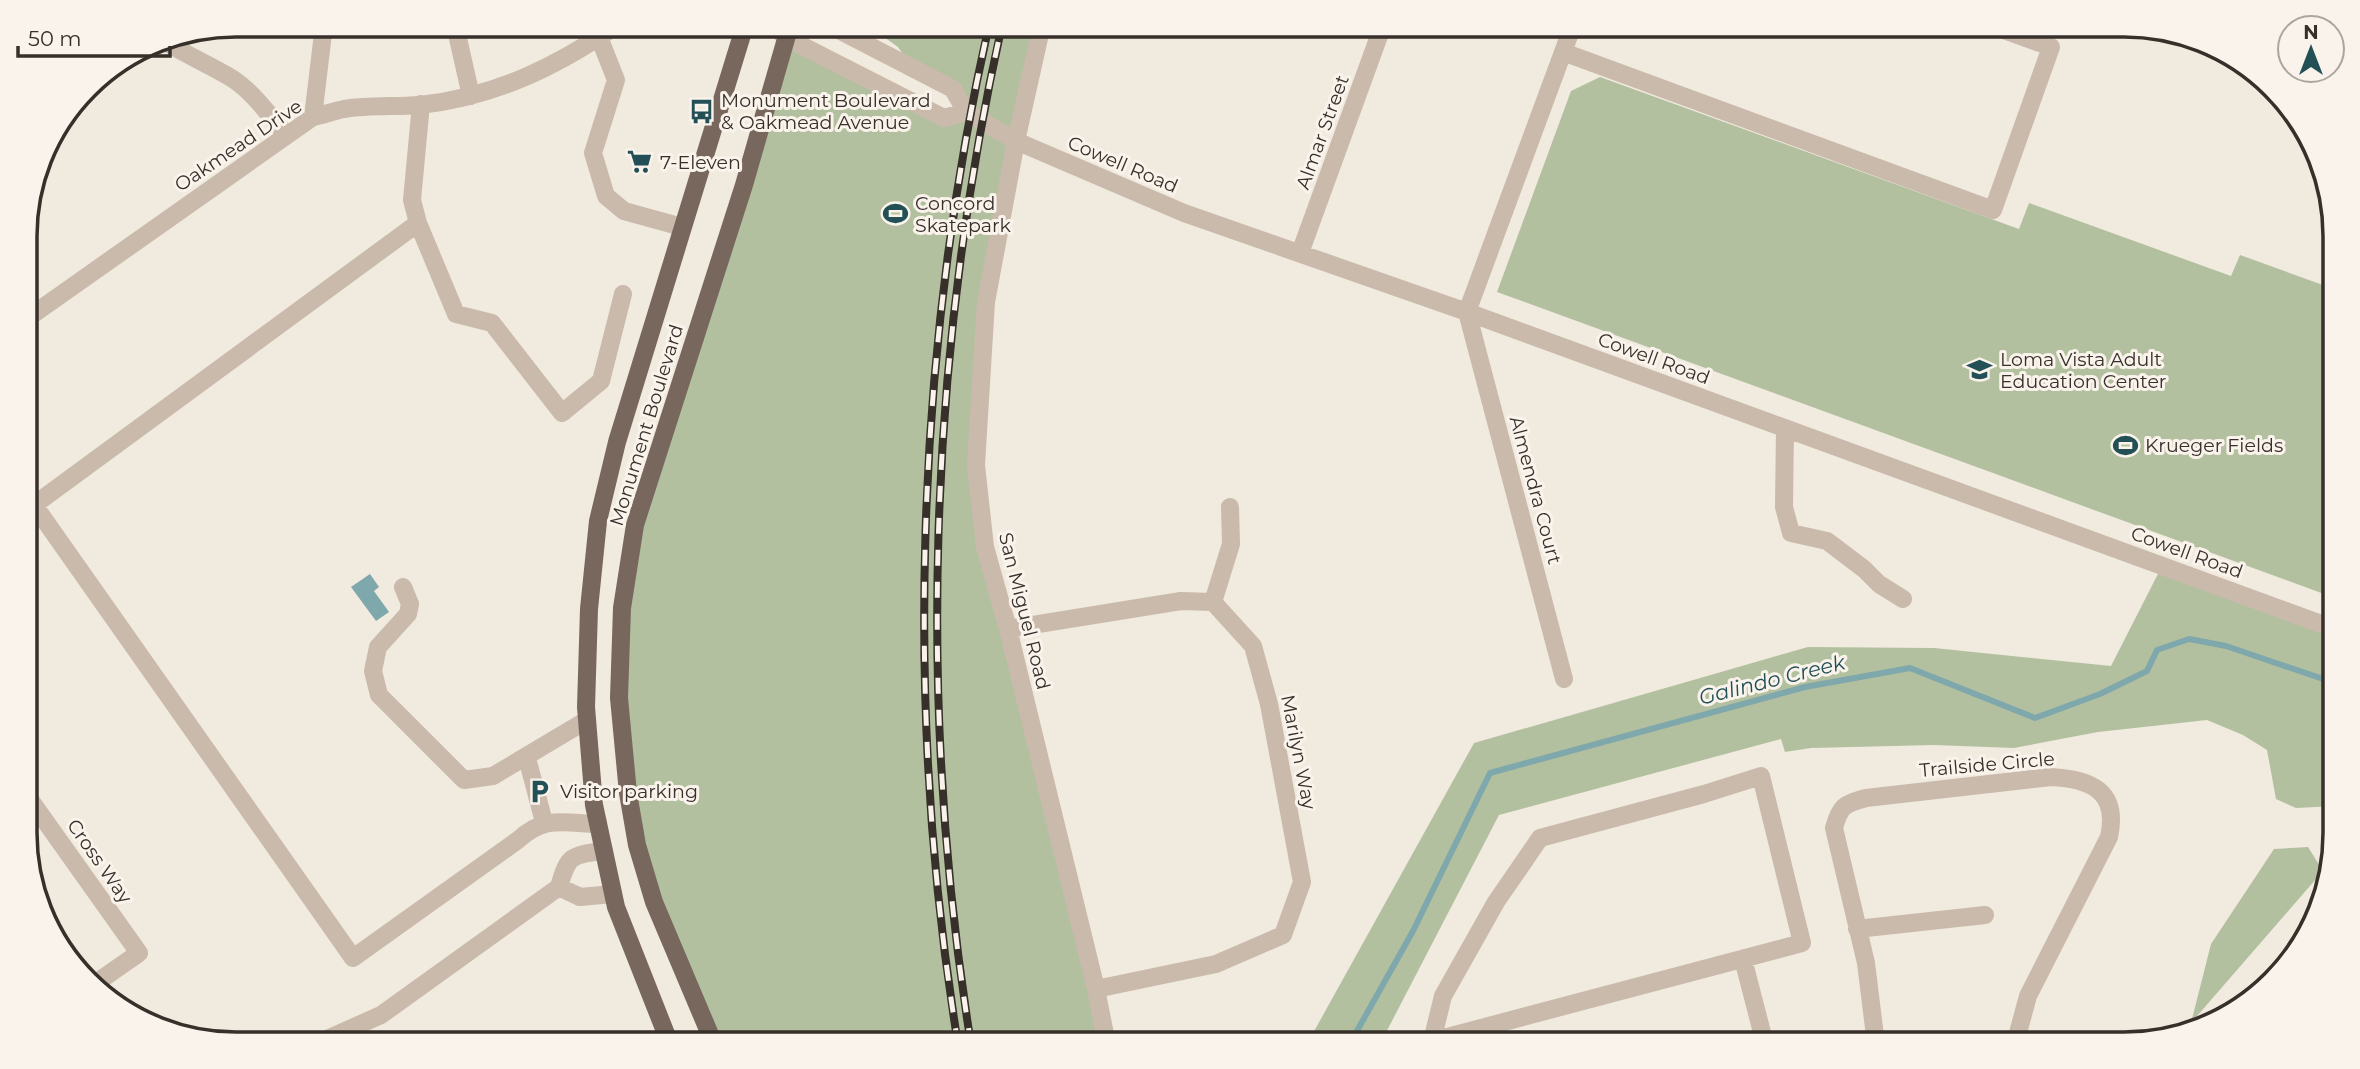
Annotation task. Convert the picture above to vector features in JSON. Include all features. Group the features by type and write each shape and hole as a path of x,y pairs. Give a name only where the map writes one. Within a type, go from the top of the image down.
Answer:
{"main road":[{"name":"Monument Boulevard","path":"665,1032 615,907 594,804 587,720 589,610 598,521 617,442 741,37"},
{"name":"Monument Boulevard","path":"709,1032 654,902 637,845 628,793 619,698 622,608 635,525 744,185 781,37"}],"street":[{"path":"313,117 322,37"},
{"path":"458,37 471,96"},
{"path":"599,37 615,80 593,153 606,196 624,211 682,227"},
{"name":"Oakmead Drive","path":"37,311 313,117 344,109 421,104 471,96 525,78 573,54 599,37"},
{"path":"797,37 944,118 966,111"},
{"name":"Cowell Road","path":"854,37 953,89 966,111 1016,141 1184,213 1467,312 2323,625"},
{"name":"San Miguel Road","path":"1038,37 986,302 976,465 985,547 1008,629 1105,1032"},
{"name":"Almar Street","path":"1300,253 1378,37"},
{"path":"1467,312 1568,37"},
{"path":"1563,52 1993,210 2051,47 2024,37"},
{"path":"173,47 234,80 257,101 286,135"},
{"path":"421,104 412,200 418,223 456,314 492,323 562,413 601,381 623,295"},
{"path":"37,503 418,223"},
{"name":"Almendra Court","path":"1467,312 1564,679"},
{"path":"1784,428 1784,507 1791,533 1827,541 1879,584 1903,599"},
{"path":"1008,629 1181,601 1213,602 1231,544 1230,507"},
{"path":"37,509 353,958 530,829 544,822 598,824"},
{"path":"403,587 410,604 408,614 378,646 373,671 379,695 464,780 493,776 587,720"},
{"name":"Marilyn Way","path":"1096,989 1216,964 1283,935 1302,882 1269,704 1253,646 1213,602"},
{"path":"527,758 544,822"},
{"path":"1433,1032 1443,996 1496,902 1540,838 1704,794 1760,776 1802,943 1471,1032"},
{"name":"Trailside Circle","path":"1875,1032 1866,963 1834,828 1838,815 1846,804 1866,798 2051,777 2077,779 2096,788 2109,802 2112,821 2109,836 2028,996 2018,1032"},
{"name":"Cross Way","path":"37,809 139,953 101,979"},
{"path":"343,1032 381,1015 559,887 565,864 578,854 604,851"},
{"path":"559,887 580,897 613,894"},
{"path":"1857,929 1985,915"},
{"path":"1743,959 1762,1032"}],"green space":[{"path":"785,37 944,118 965,111 953,89 910,65 898,47 884,37 1040,37 986,302 976,465 985,547 1104,1032 709,1032 654,902 619,698 635,525"},
{"name":"Krueger Fields","path":"1600,77 2019,229 2029,203 2231,276 2240,255 2323,285 2323,594 1497,292 1571,91"},
{"path":"2162,566 2323,625 2323,807 2296,808 2276,799 2267,750 2243,735 2207,720 2098,732 2014,748 1934,745 1811,748 1785,752 1781,739 1499,815 1386,1032 1314,1032 1474,743 1808,647 1934,648 2111,666"},
{"path":"2308,847 2320,867 2318,877 2192,1020 2211,944 2274,849"}],"water":[{"path":"370,574 379,587 374,591 389,612 376,621 351,587"}],"waterway":[{"name":"Galindo Creek","path":"1356,1032 1413,931 1490,773 1805,687 1910,668 2035,718 2100,694 2147,671 2157,650 2189,639 2226,646 2323,679"}],"railway":[{"path":"956,1032 941,919 930,791 925,662 926,533 932,404 945,276 964,149 987,37"},
{"path":"969,1032 954,917 943,790 938,661 939,533 945,405 958,277 977,150 1000,37"}],"place":[{"name":"Monument Boulevard & Oakmead Avenue","path":"701,111"},
{"name":"7-Eleven","path":"640,162"},
{"name":"Concord Skatepark","path":"895,214"},
{"name":"Loma Vista Adult Education Center","path":"1980,370"},
{"name":"Krueger Fields","path":"2125,445"},
{"name":"Visitor parking","path":"540,791"}]}
